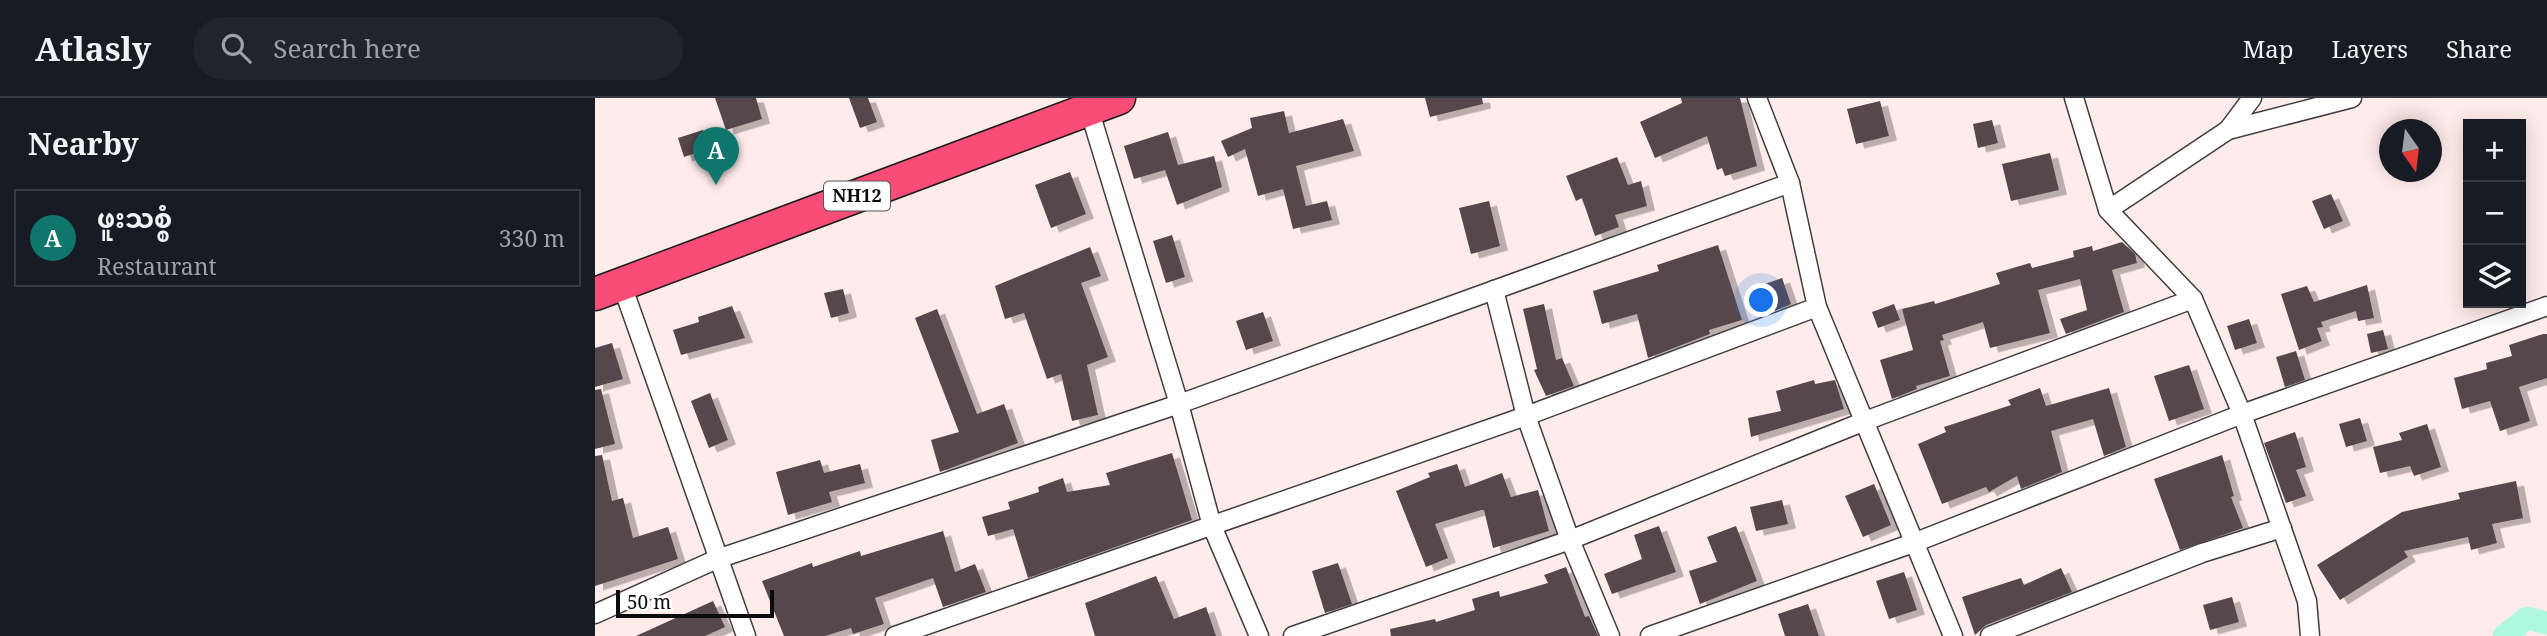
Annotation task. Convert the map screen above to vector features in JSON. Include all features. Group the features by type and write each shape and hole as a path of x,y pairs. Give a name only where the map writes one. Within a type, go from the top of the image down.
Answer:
{"highway":[{"name":"NH12","path":"608,290 1119,98"}],"street":[{"path":"1757,98 1790,183 1817,307 1953,636"},
{"path":"2074,98 2108,210 2193,299 2242,414 2282,528 2307,601 2309,636"},
{"path":"2228,130 2252,98"},
{"path":"2108,210 2228,130 2352,98"},
{"path":"1089,109 1179,404 1212,526 1259,636"},
{"path":"595,614 717,559 1179,404 1790,183"},
{"path":"608,290 746,636"},
{"path":"1494,290 1526,416 1570,540 1610,636"},
{"path":"1293,636 1570,540 1865,421 2193,299"},
{"path":"1650,636 1916,542 2242,414 2547,306"},
{"path":"895,636 1526,416 1817,307"},
{"path":"1990,636 2203,553 2282,528"}],"building":[{"path":"715,98 756,98 762,119 726,130"},
{"path":"849,98 868,98 877,122 860,128"},
{"path":"1425,98 1482,98 1483,104 1430,117"},
{"path":"1681,98 1740,98 1757,166 1725,176 1722,168 1717,170 1707,136 1655,158 1640,122 1682,103"},
{"path":"1880,101 1889,136 1856,144 1847,109"},
{"path":"1284,111 1289,133 1343,119 1354,151 1296,166 1306,206 1327,201 1332,220 1293,229 1283,189 1258,196 1245,149 1228,157 1221,141 1252,128 1250,118"},
{"path":"1992,120 1998,143 1978,148 1973,124"},
{"path":"703,130 708,149 684,157 678,138"},
{"path":"1168,132 1178,165 1214,156 1222,187 1177,205 1165,170 1134,179 1124,146"},
{"path":"2050,153 2059,190 2011,201 2002,164"},
{"path":"1617,157 1628,185 1641,181 1647,206 1615,215 1619,227 1595,236 1582,198 1576,201 1566,176"},
{"path":"1070,172 1086,214 1051,228 1035,185"},
{"path":"2331,194 2343,221 2324,229 2312,201"},
{"path":"1489,201 1500,246 1471,254 1459,208"},
{"path":"1172,235 1185,277 1166,283 1153,241"},
{"path":"2122,242 2135,254 2137,263 2112,270 2124,312 2066,334 2060,319 2087,310 2080,279 2038,290 2050,333 1990,348 1983,322 1942,335 1944,340 1940,341 1950,376 1916,386 1917,389 1892,399 1880,360 1913,350 1902,309 1934,301 1935,304 2000,284 1996,273 2030,263 2032,268 2074,257 2073,251 2092,246 2093,251"},
{"path":"1718,245 1742,320 1709,330 1710,334 1648,358 1637,314 1602,324 1593,291 1659,271 1657,265"},
{"path":"1090,247 1101,276 1081,283 1108,357 1087,365 1098,415 1072,421 1061,374 1047,379 1024,313 1005,319 995,286"},
{"path":"1782,278 1791,304 1775,311 1765,284"},
{"path":"2367,285 2374,318 2358,321 2356,311 2321,322 2323,327 2317,328 2322,341 2299,350 2281,294 2307,286 2314,302"},
{"path":"843,289 849,313 831,318 824,293"},
{"path":"1544,304 1556,360 1562,358 1574,386 1546,396 1534,370 1537,369 1523,309"},
{"path":"1894,304 1900,320 1878,328 1872,312"},
{"path":"732,306 745,338 681,355 673,330 699,322 698,317"},
{"path":"937,309 977,414 1004,404 1018,443 940,472 931,440 959,432 915,318"},
{"path":"1263,312 1273,341 1246,350 1236,321"},
{"path":"2249,319 2257,343 2235,350 2227,326"},
{"path":"2383,330 2388,349 2371,353 2367,334"},
{"path":"2547,334 2547,378 2519,387 2530,421 2500,431 2490,401 2462,409 2454,378 2487,369 2486,363 2512,356 2509,345"},
{"path":"612,343 623,379 595,387 595,348"},
{"path":"2296,351 2305,380 2285,387 2276,357"},
{"path":"2189,365 2204,409 2169,421 2154,376"},
{"path":"1814,380 1815,384 1835,380 1844,409 1751,437 1748,418 1781,411 1776,391"},
{"path":"2040,388 2046,406 2109,388 2126,447 2104,456 2093,419 2051,431 2062,472 2021,489 2017,476 1989,492 1986,487 1942,504 1918,444 1946,432 1944,427 2011,405 2008,400"},
{"path":"601,389 615,444 595,449 595,390"},
{"path":"710,393 728,440 709,448 691,401"},
{"path":"2360,418 2367,441 2346,447 2339,424"},
{"path":"2427,424 2441,467 2414,476 2410,466 2380,473 2373,447 2402,440 2399,433"},
{"path":"2295,432 2306,467 2296,470 2306,496 2286,503 2264,443"},
{"path":"1172,453 1192,520 1028,578 1013,529 988,536 982,517 1010,509 1008,502 1039,492 1038,487 1063,478 1067,492 1110,485 1106,473"},
{"path":"602,455 612,501 623,498 633,538 668,527 678,559 595,586 595,456"},
{"path":"2222,455 2234,496 2231,497 2243,528 2180,550 2154,479"},
{"path":"820,460 824,473 860,464 865,483 829,492 832,502 788,515 776,472"},
{"path":"1457,464 1465,487 1502,473 1511,497 1538,490 1549,531 1493,548 1484,510 1481,510 1435,524 1448,558 1426,567 1396,491 1430,477 1428,473"},
{"path":"2516,481 2523,518 2492,524 2497,543 2471,550 2468,537 2404,551 2408,557 2340,600 2317,565 2402,512 2460,499 2458,493"},
{"path":"1874,484 1891,525 1863,537 1845,496"},
{"path":"1782,500 1788,524 1756,531 1750,507"},
{"path":"1659,526 1676,572 1612,594 1604,574 1642,559 1634,535"},
{"path":"1736,526 1757,581 1700,604 1689,571 1717,562 1707,537"},
{"path":"943,531 955,572 975,564 986,592 943,607 933,578 875,598 884,624 853,634 851,628 825,636 784,636 762,581 812,563 813,567 860,551 861,556"},
{"path":"1338,563 1352,604 1325,613 1312,571"},
{"path":"1566,567 1585,617 1589,616 1598,636 1391,636 1390,629 1435,619 1436,622 1475,610 1472,599 1499,591 1500,597 1548,583 1544,575"},
{"path":"2061,568 2072,592 1986,625 1975,635 1962,597 2021,578 2024,585"},
{"path":"1904,572 1917,610 1889,619 1876,581"},
{"path":"1156,576 1174,619 1206,607 1216,636 1095,636 1085,603"},
{"path":"2232,597 2239,622 2210,630 2203,605"},
{"path":"713,601 725,627 705,636 636,636"},
{"path":"1808,604 1819,636 1785,636 1778,614"}],"waterway":[{"path":"2504,636 2527,618 2547,623"}],"place":[{"name":"ဖူးသစ္စံ","path":"716,185"}]}
